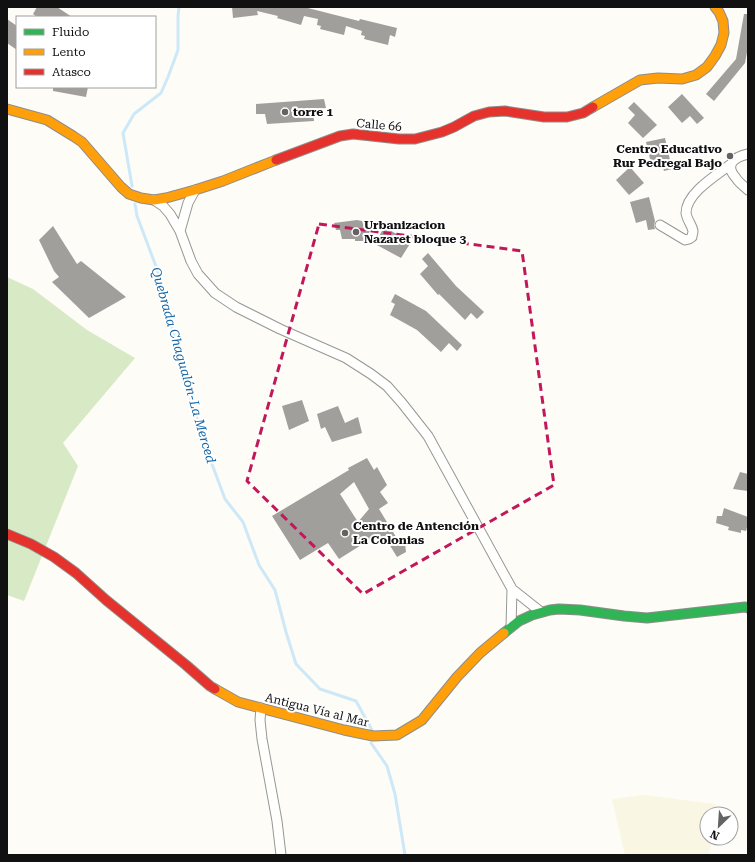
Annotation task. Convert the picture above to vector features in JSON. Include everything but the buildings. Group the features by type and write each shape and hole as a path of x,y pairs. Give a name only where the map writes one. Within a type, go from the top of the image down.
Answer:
{"main road":[{"name":"Calle 66","path":"7,109 47,120 73,136 82,142 121,187 130,194 154,200 166,198 224,181 340,136 353,134 398,139 416,139 442,132 474,116 489,112 505,111 544,117 567,117 583,113 640,80 658,78 689,78 707,67 716,56 721,45 724,33 723,21 715,7"},
{"name":"Antigua Vía al Mar","path":"7,534 32,544 48,553 76,573 106,600 210,686 238,702 344,730 374,736 397,735 422,720 457,677 480,653 511,627 532,615 550,610 580,610 646,618 745,607 748,608"}],"street":[{"path":"660,225 685,240 692,237 693,230 686,213 693,195 731,164 734,159 748,154"},
{"path":"731,164 731,170 735,177 748,190"},
{"path":"180,231 188,203 195,190"},
{"path":"154,200 163,206 170,214 180,231 191,261 198,274 216,293 236,307 280,329 346,358 387,386 428,436 512,589 541,612"},
{"path":"511,627 512,589"},
{"path":"261,708 260,720 262,739 277,821 281,855"}],"highlighted area":[{"path":"319,224 522,251 554,485 363,594 247,481"}],"shaded area":[{"path":"643,795 716,804 716,806 699,806 699,846 711,846 709,855 625,855 612,799"}],"green space":[{"path":"7,277 33,289 87,330 135,358 63,443 78,466 24,601 7,595"}],"waterway":[{"name":"Quebrada Chagualón-La Merced","path":"132,186 123,133 134,114 161,93 178,50 179,7"},
{"name":"Quebrada Chagualón-La Merced","path":"135,204 137,216 160,277 179,359 203,440 225,499 243,522 259,565 275,590 296,664 320,689 356,701 373,732"},
{"name":"Quebrada Chagualón-La Merced","path":"371,743 387,766 395,794 405,855"}],"traffic: fast":[{"path":"504,633 519,621 532,615 559,609 647,618 745,607 748,608"}],"traffic: slow":[{"path":"593,107 640,80 658,78 682,79 696,75 707,67 721,45 724,33 723,21 715,7"},
{"path":"7,109 47,120 73,136 82,142 121,187 129,194 141,198 154,200 195,190 223,181 276,160"},
{"path":"215,689 238,702 344,730 373,736 397,735 422,720 457,677 480,653 504,633"}],"traffic: jam":[{"path":"276,160 340,136 353,134 399,139 415,139 442,132 474,116 489,112 505,111 544,117 567,117 583,113 593,107"},
{"path":"7,534 31,544 54,557 76,573 106,600 215,689"}],"place":[{"name":"torre 1","path":"285,112"},
{"name":"Centro Educativo Rur Pedregal Bajo","path":"730,156"},
{"name":"Urbanizacion Nazaret bloque 3","path":"356,232"},
{"name":"Centro de Antención La Colonias","path":"345,533"}]}
